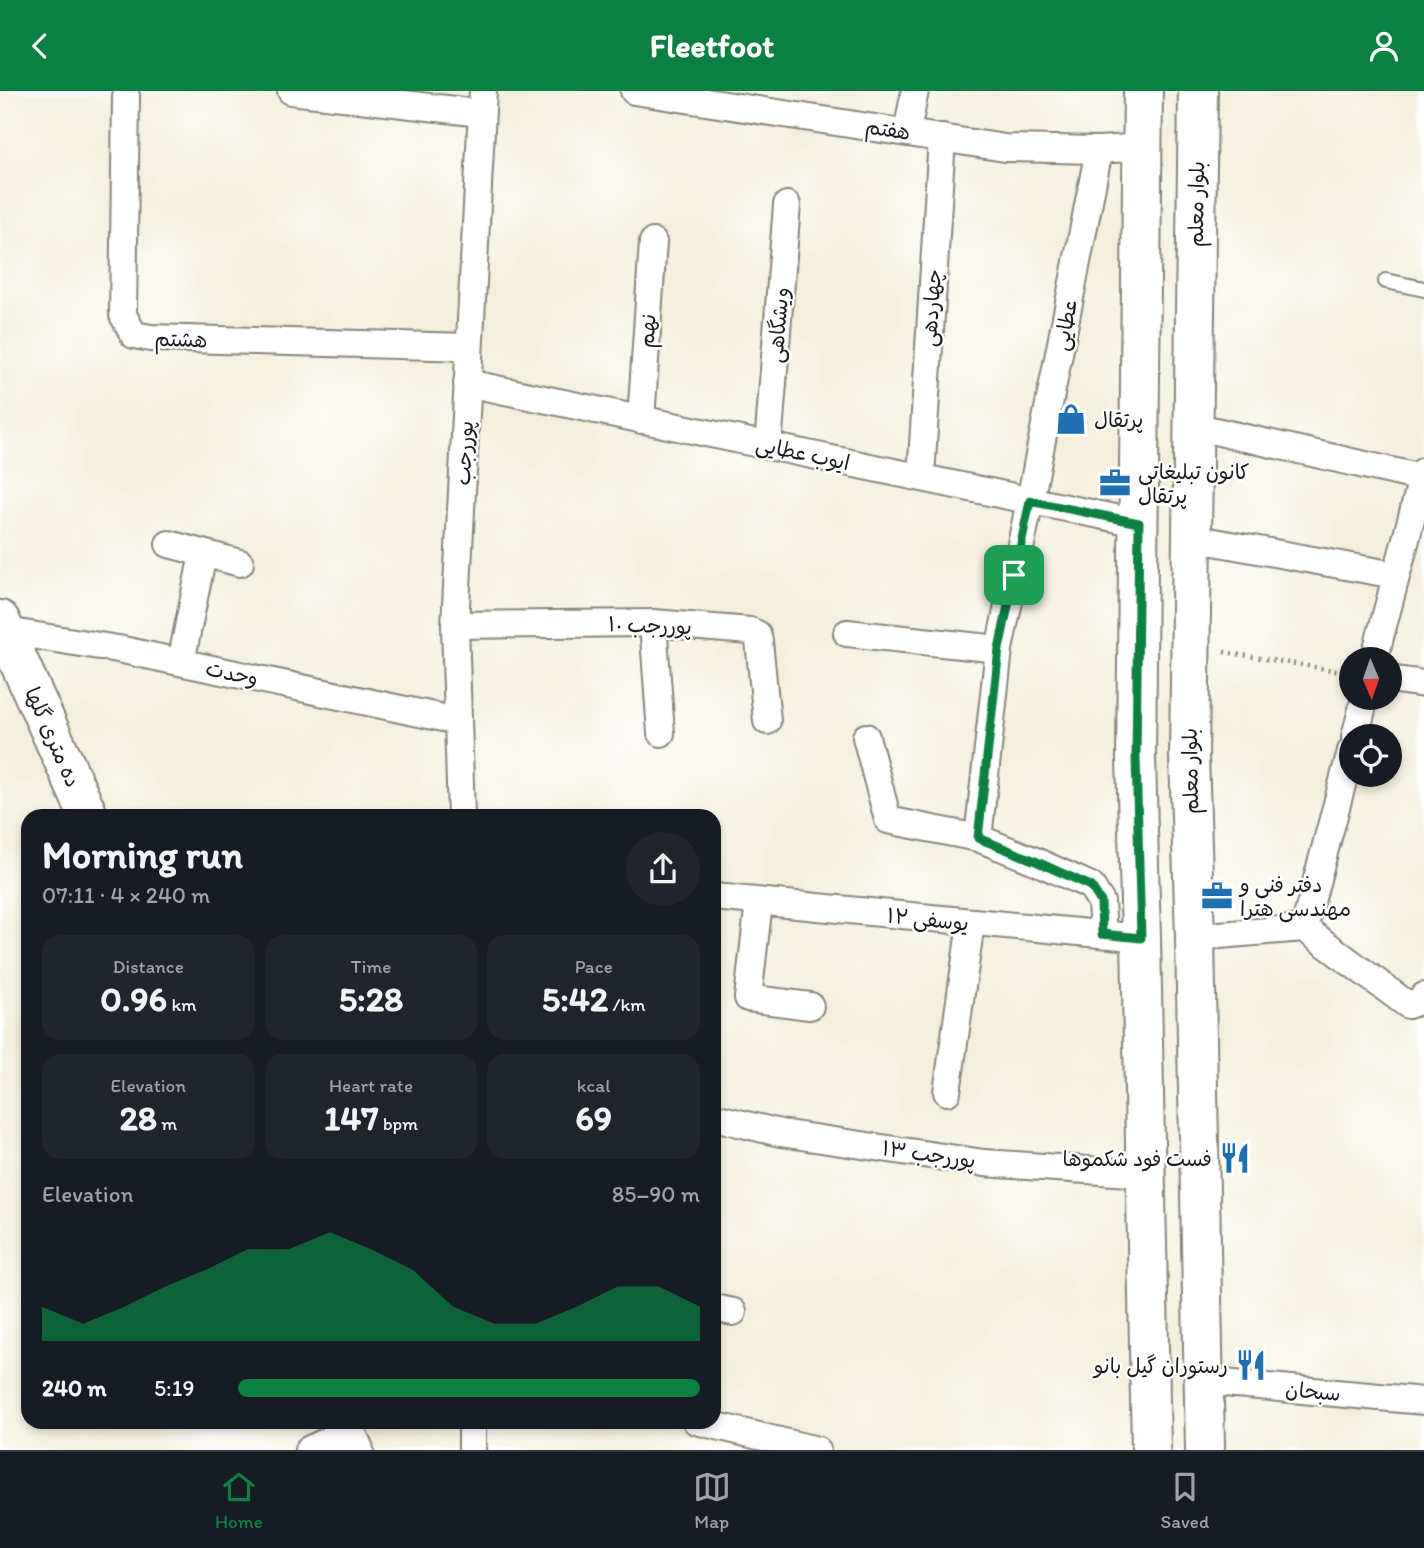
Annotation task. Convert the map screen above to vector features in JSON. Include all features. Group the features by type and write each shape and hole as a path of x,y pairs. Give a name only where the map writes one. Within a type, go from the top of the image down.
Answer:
{"main road":[{"path":"1143,91 1136,757 1151,1450"},
{"name":"بلوار معلم","path":"1198,91 1189,756 1205,1450"},
{"name":"ده متری گلها","path":"3,625 85,809"}],"street":[{"path":"291,91 482,102"},
{"name":"هفتم","path":"634,91 1005,148 1099,150 1143,147"},
{"path":"907,132 915,91"},
{"name":"هشتم","path":"126,96 123,315 134,335 151,338 469,347"},
{"name":"پوررجب","path":"461,809 455,625 482,102"},
{"name":"چهاردهی","path":"921,478 942,138"},
{"name":"عطایی","path":"978,838 999,649 1099,150"},
{"name":"ویشگاهی","path":"768,446 787,205"},
{"name":"نهم","path":"641,420 653,242"},
{"name":"ایوب عطایی","path":"467,383 1139,523"},
{"path":"1193,426 1423,475 1377,647"},
{"path":"1192,538 1395,575"},
{"path":"169,544 240,563"},
{"path":"181,662 203,554"},
{"path":"653,623 661,733"},
{"name":"پوررجب ۱۰","path":"455,625 653,623 750,631 757,634 759,641 767,721"},
{"name":"وحدت","path":"3,625 457,721"},
{"path":"847,633 999,649"},
{"path":"1402,681 1424,684"},
{"path":"866,737 888,820 978,838 1091,886 1101,902 1102,934"},
{"path":"1304,928 1341,787"},
{"name":"یوسفی ۱۲","path":"721,898 1141,938"},
{"path":"759,902 747,998 810,1006"},
{"path":"947,1092 971,923"},
{"path":"1195,937 1304,928 1408,1005 1422,1000 1424,996"},
{"name":"پوررجب ۱۳","path":"721,1119 780,1133 984,1163 1145,1174"},
{"name":"سبحان","path":"1202,1381 1424,1401"},
{"path":"721,1427 817,1450"},
{"path":"472,1429 472,1450"},
{"path":"308,1450 346,1435"}],"lane":[{"path":"1386,281 1424,289"}],"path":[{"path":"1190,646 1339,671"}],"place":[{"name":"پرتقال","path":"1071,419"},
{"name":"کانون تبلیغاتی پرتقال","path":"1115,483"},
{"name":"دفتر فنی و مهندسی هترا","path":"1217,896"},
{"name":"فست فود شکموها","path":"1235,1158"},
{"name":"رستوران گیل بانو","path":"1251,1365"}],"route":[{"path":"1030,501 1139,523 1136,757 1141,938 1102,934 1101,902 1091,886 978,838 999,649 1014,575 1030,501"}]}
